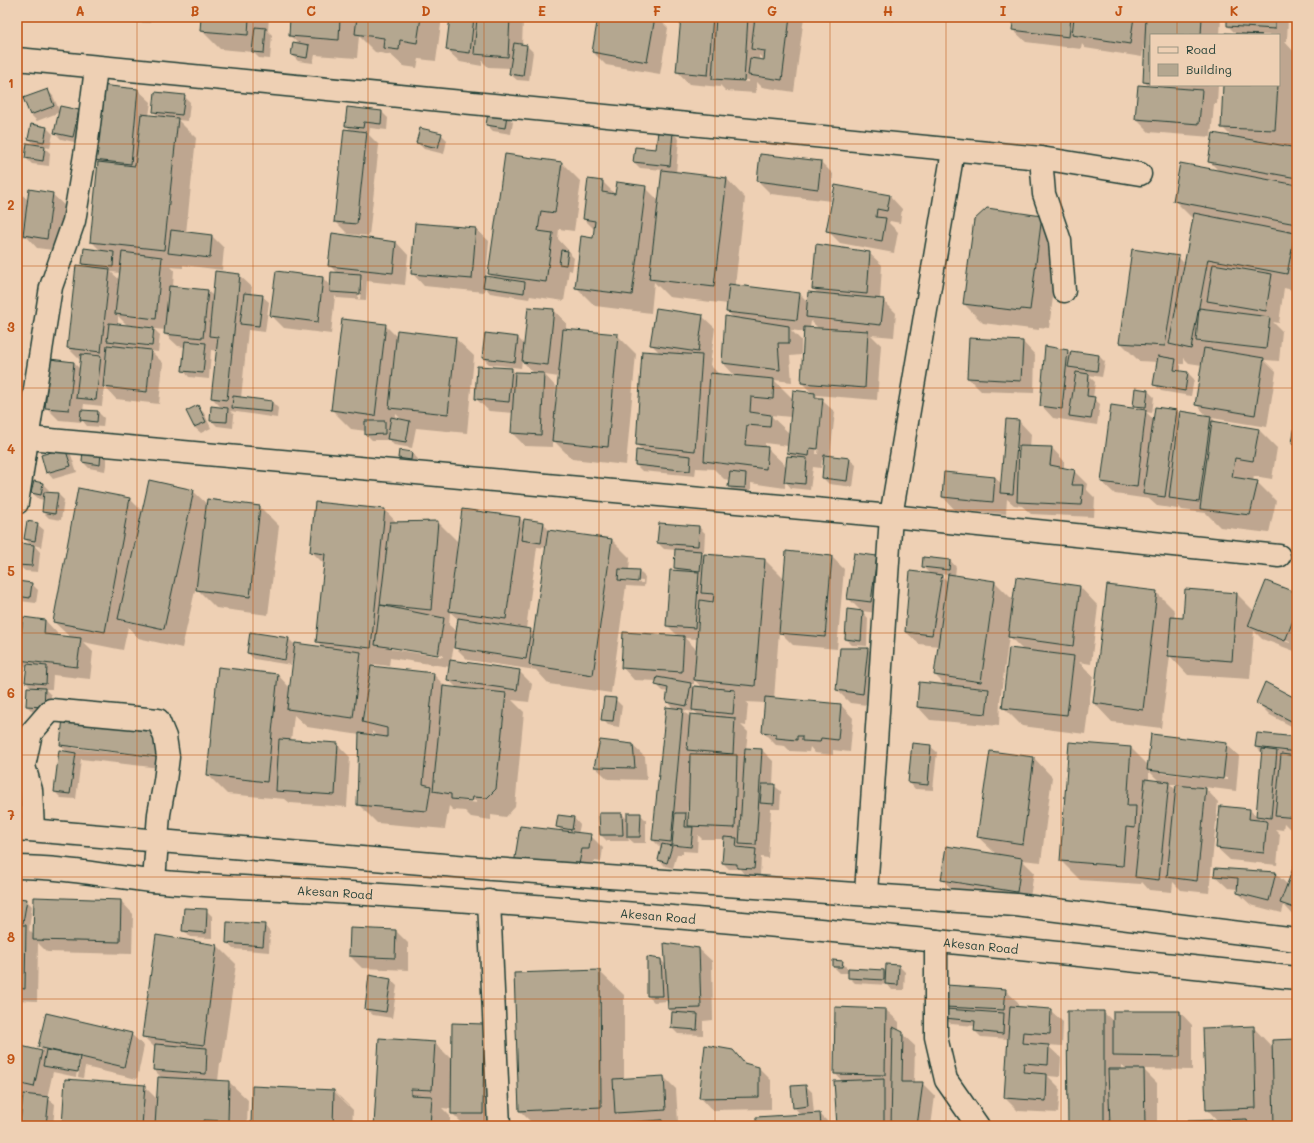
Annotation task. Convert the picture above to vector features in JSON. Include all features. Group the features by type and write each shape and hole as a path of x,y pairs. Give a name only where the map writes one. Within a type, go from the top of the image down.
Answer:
{"street":[{"path":"17,59 96,68 953,151 1041,158 1140,174"},
{"path":"17,503 22,438 51,287 74,221 86,149 96,68"},
{"path":"866,893 891,516 953,151"},
{"path":"1041,158 1044,194 1060,241 1064,291"},
{"path":"22,438 891,516 1280,556"},
{"path":"154,881 158,840 159,814 168,757 165,737 158,720 51,710 31,733 24,766 31,790 25,829 158,840 492,869 866,893 1016,905 1297,940"},
{"name":"Akesan Road","path":"17,868 39,867 154,881 489,902 1010,947 1297,978"},
{"path":"489,902 499,1126"},
{"path":"936,941 936,1037 946,1080 978,1126"}],"building":[{"path":"201,17 249,17 248,35 200,31"},
{"path":"290,17 340,17 339,40 289,36"},
{"path":"357,17 421,17 417,43 400,40 399,50 383,48 384,38 355,34"},
{"path":"450,17 474,17 470,53 446,50"},
{"path":"477,17 510,17 508,57 474,54"},
{"path":"598,17 624,21 625,17 655,17 647,62 592,52"},
{"path":"681,17 713,17 708,75 676,72"},
{"path":"716,17 748,17 744,81 712,79"},
{"path":"755,17 790,17 782,80 748,75 750,58 764,60 765,51 751,49"},
{"path":"1014,17 1071,17 1069,37 1012,30"},
{"path":"1074,17 1134,17 1130,44 1072,35"},
{"path":"1146,17 1202,17 1201,34 1150,34 1150,83 1143,82"},
{"path":"1227,17 1275,17 1275,29 1227,26"},
{"path":"255,27 266,28 264,53 252,52"},
{"path":"1297,31 1297,127 1295,127"},
{"path":"293,42 309,45 307,58 291,55"},
{"path":"514,43 527,45 523,76 509,74"},
{"path":"100,85 138,89 131,164 93,160"},
{"path":"1138,85 1202,90 1199,124 1135,119"},
{"path":"1223,86 1278,86 1275,130 1221,128"},
{"path":"48,89 54,106 30,115 23,98"},
{"path":"155,92 185,95 182,115 153,112"},
{"path":"60,106 79,110 73,137 54,133"},
{"path":"347,107 382,111 381,124 364,122 363,128 345,126"},
{"path":"488,113 507,115 505,128 486,125"},
{"path":"141,114 178,118 164,250 90,242 98,162 135,166"},
{"path":"31,124 47,127 44,142 28,139"},
{"path":"420,128 442,133 438,148 416,143"},
{"path":"344,129 367,132 357,224 334,222"},
{"path":"658,131 673,132 670,166 633,162 635,147 656,149"},
{"path":"1213,133 1297,148 1297,178 1208,162"},
{"path":"27,143 45,146 43,161 25,158"},
{"path":"505,154 562,162 555,213 541,211 538,231 553,233 546,282 488,274"},
{"path":"760,154 821,161 818,189 757,181"},
{"path":"1180,163 1297,185 1296,224 1173,201"},
{"path":"662,170 727,178 714,287 649,279"},
{"path":"588,179 603,181 602,192 615,194 617,182 646,186 632,295 575,288 581,236 593,238 595,221 583,219"},
{"path":"835,185 890,195 887,211 877,209 876,217 886,218 882,241 826,231"},
{"path":"29,189 53,193 47,239 23,235"},
{"path":"987,208 1042,216 1030,310 1021,309 1020,311 963,304 974,220"},
{"path":"1194,213 1295,233 1287,274 1208,259 1191,349 1169,344"},
{"path":"415,223 476,228 472,279 411,274"},
{"path":"171,230 212,235 210,258 168,253"},
{"path":"332,233 396,242 393,273 328,266"},
{"path":"816,244 870,252 867,294 812,289"},
{"path":"84,248 114,252 113,267 82,264"},
{"path":"1132,249 1179,256 1165,346 1119,343"},
{"path":"561,250 568,251 566,265 559,264"},
{"path":"122,252 162,257 156,319 115,314"},
{"path":"1213,264 1272,274 1266,311 1207,301"},
{"path":"76,265 110,269 101,352 67,348"},
{"path":"215,271 240,274 227,400 211,398 218,337 209,336"},
{"path":"276,271 323,277 318,322 270,316"},
{"path":"331,272 361,274 360,294 330,292"},
{"path":"485,276 525,282 524,293 483,287"},
{"path":"729,284 800,293 797,320 726,312"},
{"path":"169,286 208,290 203,338 164,334"},
{"path":"808,292 884,299 881,325 806,317"},
{"path":"244,293 263,295 259,326 240,324"},
{"path":"528,307 554,309 548,365 522,362"},
{"path":"656,308 703,315 698,352 650,345"},
{"path":"1199,308 1270,317 1266,349 1196,341"},
{"path":"725,316 789,326 789,343 778,343 780,370 722,363"},
{"path":"342,319 386,324 375,416 331,410"},
{"path":"109,323 154,328 152,346 107,341"},
{"path":"804,327 868,331 865,388 801,383"},
{"path":"563,329 618,334 608,447 552,441"},
{"path":"397,330 456,337 448,414 389,408"},
{"path":"485,333 518,337 515,362 482,358"},
{"path":"969,338 1023,341 1021,381 967,378"},
{"path":"185,341 206,343 203,373 182,371"},
{"path":"107,345 151,350 147,392 103,387"},
{"path":"1045,346 1068,350 1062,409 1040,406"},
{"path":"1204,348 1264,358 1255,415 1195,405"},
{"path":"642,351 702,355 695,451 636,445"},
{"path":"1071,351 1099,355 1097,371 1068,367"},
{"path":"81,354 101,356 96,400 76,398"},
{"path":"1158,356 1176,359 1174,370 1188,372 1185,391 1153,385"},
{"path":"50,359 74,362 69,410 45,408"},
{"path":"477,366 512,368 509,402 475,399"},
{"path":"515,372 544,373 541,435 511,433"},
{"path":"1076,372 1089,374 1087,396 1095,397 1091,419 1069,416"},
{"path":"710,373 774,379 773,399 751,397 750,412 771,415 770,427 747,425 745,445 768,447 766,469 704,461"},
{"path":"1135,388 1148,390 1146,407 1133,406"},
{"path":"793,390 815,393 815,398 823,398 818,449 810,448 809,456 787,453"},
{"path":"233,396 272,401 271,412 232,408"},
{"path":"198,405 206,422 194,427 186,411"},
{"path":"1111,405 1146,410 1137,487 1101,482"},
{"path":"211,406 228,408 227,422 210,421"},
{"path":"1155,407 1177,410 1165,497 1143,494"},
{"path":"81,410 98,411 97,422 80,420"},
{"path":"1180,411 1211,416 1199,502 1169,498"},
{"path":"1297,413 1297,444 1292,443"},
{"path":"391,417 410,421 406,442 387,439"},
{"path":"1006,419 1019,420 1013,494 1000,493"},
{"path":"365,421 385,421 385,434 365,435"},
{"path":"1212,421 1259,429 1253,461 1235,458 1232,477 1258,481 1250,515 1200,509"},
{"path":"1019,446 1052,447 1050,465 1075,470 1072,485 1083,485 1081,505 1017,502"},
{"path":"65,448 71,466 46,473 41,455"},
{"path":"83,449 101,452 100,465 82,462"},
{"path":"399,450 412,452 411,460 398,458"},
{"path":"636,450 691,456 690,471 635,465"},
{"path":"824,455 850,458 847,481 822,478"},
{"path":"787,456 807,458 805,484 784,482"},
{"path":"730,472 746,474 745,488 728,487"},
{"path":"944,472 995,477 993,502 942,497"},
{"path":"149,480 194,490 164,629 118,619"},
{"path":"34,481 43,483 41,495 31,493"},
{"path":"78,488 130,498 105,632 53,622"},
{"path":"44,492 58,493 55,514 42,512"},
{"path":"207,499 260,506 250,597 196,590"},
{"path":"315,502 385,509 371,648 316,642 325,554 310,552"},
{"path":"462,509 520,517 506,619 449,611"},
{"path":"524,519 544,522 541,543 521,540"},
{"path":"27,521 38,523 35,541 24,539"},
{"path":"438,521 431,610 380,605 390,522"},
{"path":"659,523 699,526 698,546 657,543"},
{"path":"548,530 612,539 593,675 529,665"},
{"path":"20,543 34,545 32,566 17,565"},
{"path":"675,549 702,551 700,571 674,568"},
{"path":"786,551 832,556 825,637 779,633"},
{"path":"854,553 877,556 871,602 847,599"},
{"path":"704,554 765,559 755,686 694,680 700,600 713,602 714,594 701,593"},
{"path":"923,557 950,560 949,570 922,567"},
{"path":"619,569 639,570 638,582 618,580"},
{"path":"670,570 699,572 695,628 666,626"},
{"path":"910,571 942,575 932,635 905,632"},
{"path":"948,574 995,581 981,682 934,675"},
{"path":"1016,577 1080,586 1073,646 1008,637"},
{"path":"17,581 32,583 30,598 17,596"},
{"path":"1266,581 1297,593 1297,610 1285,641 1248,626"},
{"path":"1107,585 1157,591 1143,710 1093,703"},
{"path":"1185,589 1237,593 1232,661 1168,656 1171,617 1183,618"},
{"path":"380,605 444,618 438,655 375,645"},
{"path":"847,609 863,611 861,641 845,639"},
{"path":"23,617 45,620 44,634 81,638 77,667 18,660"},
{"path":"458,618 531,629 526,659 454,648"},
{"path":"250,632 289,638 285,660 247,653"},
{"path":"623,632 684,636 682,672 621,668"},
{"path":"295,643 361,652 353,718 287,709"},
{"path":"840,648 868,648 863,694 836,690"},
{"path":"1009,648 1074,656 1067,715 1002,708"},
{"path":"450,660 520,670 517,690 447,680"},
{"path":"27,664 47,666 46,684 25,682"},
{"path":"371,666 434,673 423,784 431,786 427,811 357,805 359,733 387,737 387,728 362,722"},
{"path":"218,667 278,674 267,782 207,775"},
{"path":"657,677 691,683 687,706 666,702 668,688 655,685"},
{"path":"919,682 989,689 986,714 917,707"},
{"path":"1265,682 1297,699 1297,724 1256,703"},
{"path":"443,686 506,693 496,789 487,798 473,797 472,801 451,799 451,794 433,791"},
{"path":"694,686 735,690 733,714 692,710"},
{"path":"27,687 45,688 44,707 26,706"},
{"path":"604,697 616,698 613,721 601,720"},
{"path":"765,697 841,704 838,740 821,738 820,742 802,741 802,736 797,736 797,740 776,738 776,734 762,732"},
{"path":"666,707 683,709 671,842 652,840"},
{"path":"690,714 735,718 733,754 687,750"},
{"path":"63,718 160,729 157,757 60,745"},
{"path":"1257,733 1297,737 1297,752 1255,747"},
{"path":"1151,734 1227,743 1223,779 1147,770"},
{"path":"279,739 338,743 335,795 276,791"},
{"path":"600,740 633,744 635,768 594,767"},
{"path":"1069,742 1131,747 1127,806 1136,806 1135,828 1126,827 1123,866 1060,861"},
{"path":"912,743 931,745 928,785 908,783"},
{"path":"745,748 762,749 756,845 739,844"},
{"path":"1262,749 1277,751 1271,818 1256,816"},
{"path":"59,750 76,753 70,794 54,792"},
{"path":"990,751 1034,757 1023,844 977,837"},
{"path":"690,754 737,755 735,828 688,826"},
{"path":"1281,754 1297,756 1297,818 1275,816"},
{"path":"1145,779 1169,782 1159,880 1135,877"},
{"path":"762,784 775,784 774,804 760,803"},
{"path":"1176,785 1206,788 1197,881 1167,877"},
{"path":"1220,806 1250,809 1249,819 1267,821 1264,853 1216,848"},
{"path":"599,813 622,813 623,835 600,835"},
{"path":"627,813 641,813 640,837 627,837"},
{"path":"675,813 686,813 685,827 693,827 691,847 672,845"},
{"path":"558,815 574,817 572,830 556,827"},
{"path":"520,826 591,834 589,849 582,849 578,869 514,864"},
{"path":"724,837 737,838 736,847 756,849 754,869 737,868 737,864 722,863"},
{"path":"662,844 672,846 667,863 658,860"},
{"path":"946,846 1022,858 1017,892 941,880"},
{"path":"1297,858 1297,909 1280,903"},
{"path":"1215,868 1276,872 1269,901 1237,893 1238,878 1214,876"},
{"path":"34,897 121,900 120,942 33,940"},
{"path":"17,898 27,899 23,923 17,922"},
{"path":"184,908 207,909 206,933 182,931"},
{"path":"227,922 265,924 263,946 226,943"},
{"path":"17,925 26,925 25,989 17,988"},
{"path":"350,928 396,930 395,958 349,956"},
{"path":"156,935 217,945 204,1045 142,1037"},
{"path":"664,943 699,948 701,1008 668,1009"},
{"path":"647,957 661,959 663,996 647,996"},
{"path":"833,960 843,961 842,967 833,967"},
{"path":"886,964 899,965 898,985 885,984"},
{"path":"848,968 884,970 884,980 848,978"},
{"path":"600,970 601,1107 519,1111 514,973"},
{"path":"369,975 391,979 386,1012 365,1009"},
{"path":"946,985 1006,989 1004,1010 945,1007"},
{"path":"1010,1006 1051,1009 1050,1034 1023,1032 1022,1043 1049,1045 1048,1065 1024,1063 1023,1072 1047,1074 1046,1101 1004,1098"},
{"path":"835,1007 886,1009 885,1075 834,1074"},
{"path":"945,1009 1004,1013 1003,1034 974,1031 975,1021 944,1018"},
{"path":"1067,1011 1104,1011 1104,1126 1068,1126"},
{"path":"1113,1011 1180,1011 1180,1057 1113,1056"},
{"path":"672,1012 698,1014 697,1030 671,1028"},
{"path":"46,1013 132,1033 124,1067 38,1047"},
{"path":"452,1023 484,1024 483,1114 451,1114"},
{"path":"1254,1026 1256,1108 1206,1110 1203,1028"},
{"path":"893,1027 903,1032 902,1082 923,1082 917,1126 891,1126"},
{"path":"379,1038 435,1042 432,1090 411,1089 411,1095 432,1096 430,1126 374,1126"},
{"path":"1297,1039 1297,1126 1274,1126 1272,1040"},
{"path":"155,1044 207,1048 206,1074 153,1070"},
{"path":"17,1045 42,1051 34,1087 17,1083"},
{"path":"705,1045 733,1050 744,1063 759,1067 759,1097 699,1098"},
{"path":"46,1050 80,1056 78,1072 43,1066"},
{"path":"1108,1069 1144,1069 1145,1126 1110,1126"},
{"path":"664,1076 666,1110 615,1113 613,1079"},
{"path":"158,1077 229,1081 228,1121 204,1120 204,1126 155,1126"},
{"path":"65,1079 145,1085 142,1126 62,1126"},
{"path":"884,1079 884,1126 837,1126 834,1081"},
{"path":"806,1085 808,1106 793,1108 791,1086"},
{"path":"252,1086 334,1090 333,1126 251,1126"},
{"path":"23,1094 49,1097 46,1126 20,1123"},
{"path":"820,1113 821,1126 756,1126 756,1117"},
{"path":"1247,1119 1248,1126 1187,1126 1187,1121"},
{"path":"662,1120 663,1126 621,1126 621,1123"}]}
